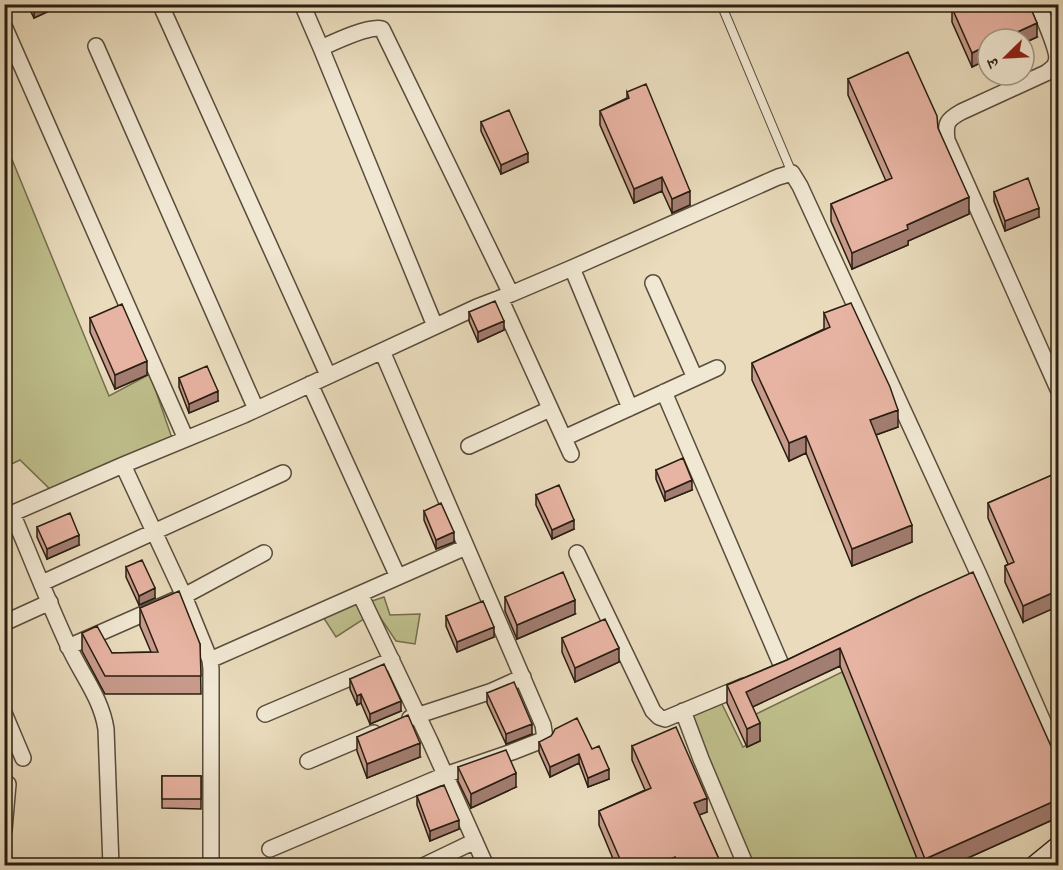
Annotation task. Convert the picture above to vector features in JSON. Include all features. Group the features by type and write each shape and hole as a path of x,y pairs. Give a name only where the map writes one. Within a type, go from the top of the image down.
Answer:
{"street":[{"path":"302,4 435,326"},
{"path":"1038,4 1055,48 1056,63 1046,73 950,118 945,127 947,140 1059,389"},
{"path":"162,8 328,375"},
{"path":"4,26 186,439"},
{"path":"321,48 368,29 382,28 505,296 550,409 571,454"},
{"path":"96,46 256,409"},
{"path":"111,866 104,714 68,647 42,583 8,515 256,409 477,307 792,173 800,186 974,577 1059,756"},
{"path":"572,268 630,408"},
{"path":"653,283 695,378"},
{"path":"270,849 446,776 545,738 543,725 523,677 382,351"},
{"path":"564,438 717,368"},
{"path":"310,384 398,577"},
{"path":"664,392 784,669"},
{"path":"469,446 550,409"},
{"path":"123,465 184,596 210,660 211,866"},
{"path":"42,583 283,473"},
{"path":"210,660 466,548"},
{"path":"68,647 184,596 264,553"},
{"path":"577,553 653,711 659,717 665,718 753,682"},
{"path":"360,594 418,714 486,866"},
{"path":"4,623 50,602"},
{"path":"265,714 392,660"},
{"path":"308,761 418,714 492,691 523,677"},
{"path":"683,711 700,759 746,866"},
{"path":"4,713 23,758"},
{"path":"5,821 8,784"},
{"path":"423,866 475,842"},
{"path":"1036,866 1059,848"}],"lane":[{"path":"721,4 792,173"}],"green space":[{"path":"4,140 109,396 150,374 174,444 55,494 20,460 5,467"},
{"path":"354,597 363,604 384,597 390,615 420,614 415,644 396,641 376,611 336,637 316,606"},
{"path":"842,672 937,865 748,865 678,720 720,700 743,747 760,739 750,717"}],"building":[{"path":"32,4 43,4 34,9"},
{"path":"958,4 1029,4 1037,23 1028,27 976,27 976,51 972,53 952,8"},
{"path":"908,52 937,116 938,128 969,197 907,225 908,229 852,253 831,204 892,178 848,79"},
{"path":"646,84 690,191 672,199 662,177 634,189 600,111 629,98 627,92"},
{"path":"509,110 528,153 501,165 481,122"},
{"path":"1028,178 1039,208 1005,221 994,192"},
{"path":"495,301 504,321 478,332 469,312"},
{"path":"851,303 890,387 898,410 870,420 912,525 852,549 806,436 789,443 752,363 830,327 824,313"},
{"path":"122,304 147,361 115,375 90,318"},
{"path":"207,366 218,391 189,404 179,378"},
{"path":"683,458 692,480 665,492 656,470"},
{"path":"1059,472 1059,590 1023,606 1005,566 1014,562 988,503"},
{"path":"559,485 574,520 552,530 536,495"},
{"path":"441,503 454,532 436,540 424,511"},
{"path":"70,513 79,535 47,549 37,527"},
{"path":"142,560 155,588 139,596 126,567"},
{"path":"563,572 575,600 517,625 505,597"},
{"path":"973,572 1059,764 1059,799 925,859 840,648 746,692 760,723 747,729 727,685 787,660"},
{"path":"179,591 200,644 201,676 105,676 82,633 97,626 112,653 158,652 140,608"},
{"path":"483,601 494,627 457,642 446,616"},
{"path":"605,619 619,648 575,668 562,638"},
{"path":"384,664 401,701 370,714 361,694 357,696 350,679"},
{"path":"514,682 532,724 506,734 487,693"},
{"path":"408,715 420,743 367,764 357,737"},
{"path":"577,718 592,749 599,746 609,769 588,778 579,754 550,767 539,742 551,736 555,729"},
{"path":"676,727 707,798 694,803 722,866 679,866 675,857 656,866 623,866 599,811 651,788 632,746"},
{"path":"506,750 516,773 471,794 458,767"},
{"path":"162,776 201,776 201,799 162,799"},
{"path":"444,785 459,820 430,831 417,796"},
{"path":"166,859 202,859 204,865 207,866 166,866"},
{"path":"264,865 264,866 213,866"}]}
